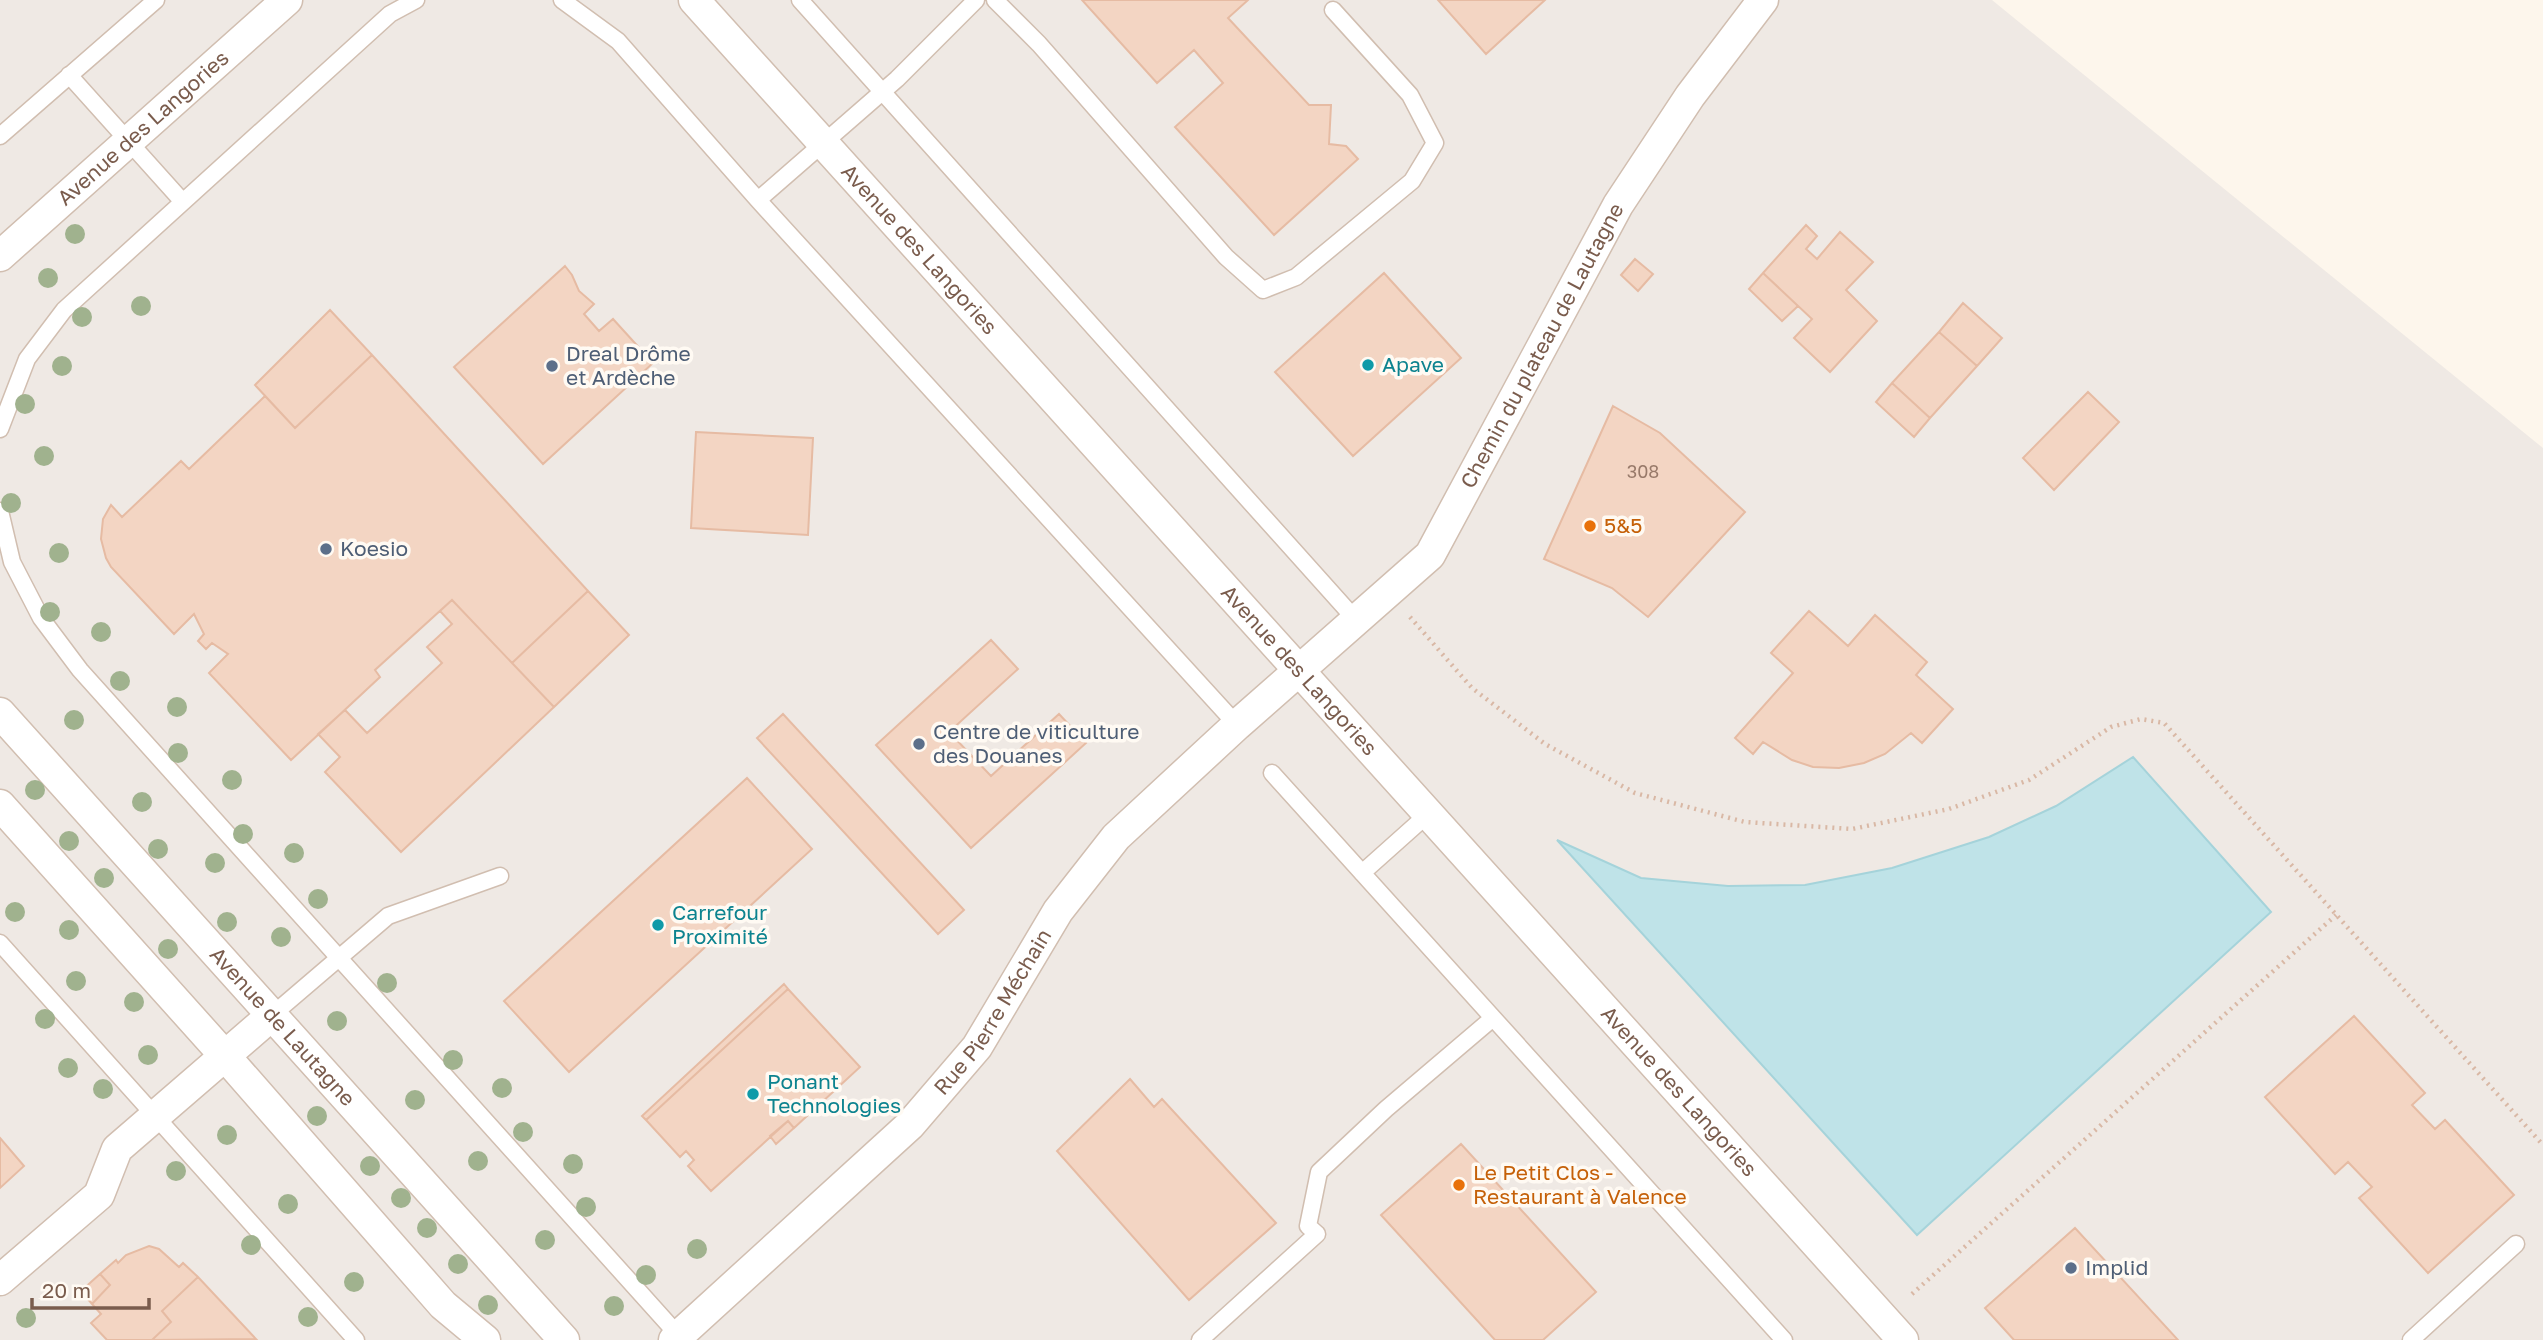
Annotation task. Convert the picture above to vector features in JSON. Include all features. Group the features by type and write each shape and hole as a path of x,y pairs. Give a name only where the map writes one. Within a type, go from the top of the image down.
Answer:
{"street":[{"name":"Avenue des Langories","path":"0,256 286,0"},
{"name":"Avenue des Langories","path":"694,0 1903,1340"},
{"name":"Chemin du plateau de Lautagne","path":"1299,672 1430,555 1618,205 1689,96 1763,0"},
{"name":"Rue Pierre Méchain","path":"677,1338 911,1125 977,1047 1058,911 1116,837 1237,725 1299,672"},
{"name":"Avenue de Lautagne","path":"0,713 564,1340"},
{"path":"0,805 443,1305 485,1340"},
{"path":"0,1280 99,1195 117,1149 271,1016"}],"lane":[{"path":"0,136 156,0"},
{"path":"0,429 27,359 64,310 390,14 416,0"},
{"path":"562,0 618,41 758,200 1237,725"},
{"path":"800,0 1356,620"},
{"path":"758,200 883,92 976,0"},
{"path":"995,0 1038,44 1226,257 1263,290 1296,277 1412,181 1435,143 1410,95 1334,10"},
{"path":"69,75 183,202"},
{"path":"0,511 12,562 41,618 72,659 677,1338"},
{"path":"1272,773 1784,1340"},
{"path":"1362,873 1427,815"},
{"path":"271,1016 388,916 500,876"},
{"path":"0,943 356,1340"},
{"path":"1200,1340 1317,1234 1308,1226 1319,1172 1386,1109 1493,1018"},
{"path":"2411,1340 2516,1244"}],"path":[{"path":"1388,593 1472,688 1545,744 1635,793 1745,822 1852,829 1949,810 2028,780 2111,727 2141,719 2164,723 2543,1145"},
{"path":"1912,1294 2336,915"}],"shaded area":[{"path":"0,0 1992,0 2543,448 2543,1340 0,1340"}],"water":[{"path":"2133,757 2271,912 1917,1235 1557,840 1641,878 1728,886 1805,885 1892,868 1989,837 2056,806"}],"building":[{"path":"1082,0 1248,0 1228,18 1309,105 1331,105 1329,144 1346,146 1358,159 1274,235 1175,127 1223,83 1194,50 1157,83"},
{"path":"1438,0 1545,0 1486,54"},
{"path":"1806,225 1817,236 1806,249 1817,259 1840,232 1873,262 1846,290 1877,321 1830,372 1794,338 1812,319 1763,273"},
{"path":"1635,259 1653,274 1638,291 1621,275"},
{"path":"565,266 579,291 594,304 584,314 599,331 613,319 653,363 543,464 454,367"},
{"name":"Apave","path":"1384,273 1461,358 1353,456 1275,372"},
{"path":"1763,273 1798,306 1782,321 1749,289"},
{"path":"1963,303 2002,338 1977,366 1939,332"},
{"path":"330,310 372,355 295,428 255,385"},
{"path":"1939,332 1977,366 1930,418 1892,383"},
{"name":"Koesio","path":"372,355 588,591 512,663 452,600 375,670 380,677 291,760 209,673 228,654 212,643 206,649 198,641 204,634 194,614 174,634 111,567 101,539 103,519 111,505 122,517 181,461 189,469 265,396 295,428"},
{"path":"1892,383 1930,418 1914,437 1876,402"},
{"path":"2088,392 2119,422 2054,490 2023,458"},
{"path":"1613,406 1660,433 1745,512 1648,617 1612,588 1544,559"},
{"path":"696,432 813,438 808,535 691,528"},
{"path":"588,591 629,635 554,707 512,663"},
{"path":"452,600 554,707 401,852 325,772 340,757 318,734 345,710 367,733 442,663 427,647 452,624 440,611"},
{"path":"1809,611 1848,646 1875,615 1927,662 1916,675 1953,709 1922,743 1911,733 1885,754 1864,763 1839,768 1813,767 1792,760 1763,742 1753,754 1735,738 1793,673 1771,653"},
{"name":"Centre de viticulture des Douanes","path":"991,640 1018,669 949,732 991,776 1059,714 1086,743 971,848 876,745"},
{"path":"783,714 964,910 938,934 757,738"},
{"name":"Carrefour Proximité","path":"747,778 812,849 569,1072 504,1001"},
{"path":"784,984 788,989 646,1120 642,1116"},
{"name":"Ponant Technologies","path":"788,989 860,1067 794,1128 788,1121 711,1191 688,1166 694,1160 686,1151 680,1157 646,1120"},
{"path":"2354,1016 2425,1093 2412,1105 2435,1129 2445,1120 2514,1195 2428,1273 2359,1198 2372,1187 2348,1162 2335,1174 2265,1097"},
{"path":"1130,1079 1154,1107 1162,1099 1276,1223 1189,1300 1057,1151"},
{"path":"788,1121 794,1128 776,1144 770,1136"},
{"path":"0,1138 24,1166 0,1188"},
{"path":"1461,1144 1596,1292 1543,1340 1495,1340 1381,1215"},
{"name":"Implid","path":"2075,1228 2178,1340 2014,1340 1985,1308"},
{"path":"149,1246 159,1249 179,1267 183,1263 198,1277 162,1311 171,1322 152,1340 107,1340 91,1323 101,1314 92,1304 110,1285 100,1274 116,1260 118,1263 126,1255"},
{"path":"100,1274 110,1285 92,1304 81,1291"},
{"path":"198,1277 256,1339 152,1340 171,1322 162,1311"}],"place":[{"name":"Apave","path":"1368,365"},
{"name":"Dreal Drôme et Ardèche","path":"552,366"},
{"name":"5&5","path":"1590,526"},
{"name":"Koesio","path":"326,549"},
{"name":"Centre de viticulture des Douanes","path":"919,744"},
{"name":"Carrefour Proximité","path":"658,925"},
{"name":"Ponant Technologies","path":"753,1094"},
{"name":"Le Petit Clos - Restaurant à Valence","path":"1459,1185"},
{"name":"Implid","path":"2071,1268"}]}
